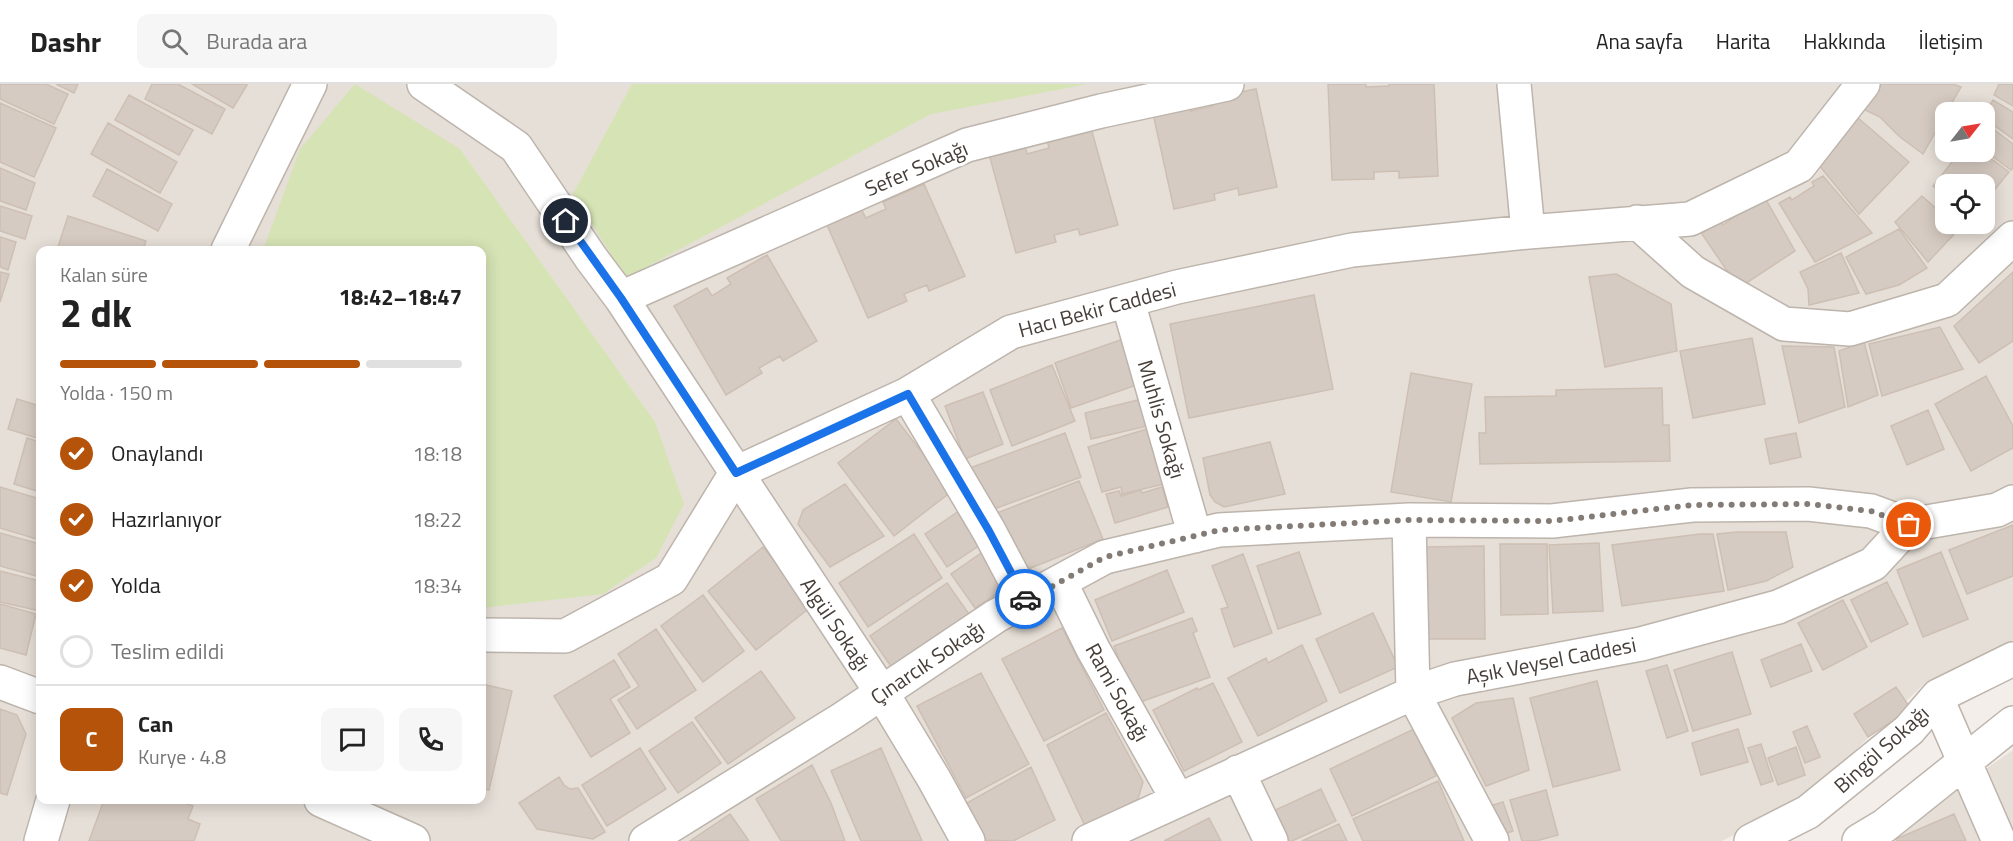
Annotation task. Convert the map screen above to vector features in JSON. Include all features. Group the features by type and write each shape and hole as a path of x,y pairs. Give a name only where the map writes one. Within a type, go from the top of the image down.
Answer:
{"street":[{"path":"230,246 310,84"},
{"name":"Algül Sokağı","path":"424,84 516,147 621,298 882,693 968,841"},
{"name":"Sefer Sokağı","path":"621,298 967,145 1101,111 1227,84"},
{"path":"1514,84 1527,232"},
{"name":"Hacı Bekir Caddesi","path":"736,473 908,394 1011,332 1177,287 1352,250 1527,232 1690,219 1799,166 1863,84"},
{"path":"1637,222 1693,272 1784,324 1850,329 1947,300 2013,238"},
{"name":"Muhlis Sokağı","path":"1128,302 1195,536"},
{"path":"908,394 989,531 1026,601"},
{"path":"486,635 565,636 671,579 736,473"},
{"path":"1909,525 1997,510 2013,502"},
{"name":"Çınarcık Sokağı","path":"646,841 844,718 996,616 1105,557 1220,530 1409,520 1552,521 1692,505 1808,504 1871,511 1909,525"},
{"path":"1409,520 1413,693 1492,841"},
{"name":"Aşık Veysel Caddesi","path":"1089,841 1413,693 1455,679 1641,644 1778,608 1873,564 1909,525"},
{"name":"Rami Sokağı","path":"1060,582 1093,649 1178,800"},
{"name":"Bingöl Sokağı","path":"1751,841 1808,812 1909,730 1944,711 2013,659"},
{"path":"0,682 36,696"},
{"path":"1944,711 1999,841"},
{"path":"1859,841 1884,826 2013,723"},
{"path":"1238,772 1271,841"},
{"path":"42,841 52,804"},
{"path":"330,804 413,841"}],"shaded area":[{"path":"0,84 2013,84 2013,656 1926,682 1806,798 1722,841 0,841"},
{"path":"2013,750 2013,841 1873,841 1897,830"}],"green space":[{"path":"355,84 460,149 655,422 684,504 656,558 603,594 486,608 486,246 264,246 300,149"},
{"path":"632,84 1088,84 931,114 626,278 573,194"}],"building":[{"path":"0,84 46,84 68,94 54,124 0,99"},
{"path":"56,84 78,84 74,93"},
{"path":"152,84 178,84 225,109 212,134 145,99"},
{"path":"192,84 245,84 247,85 233,108"},
{"path":"1328,84 1366,84 1366,87 1389,86 1389,84 1434,84 1438,176 1399,178 1399,171 1374,172 1374,179 1332,180"},
{"path":"1876,84 1953,84 1961,87 1952,102 1935,102 1935,133 1923,154 1900,137 1880,117 1863,109"},
{"path":"1999,84 2013,84 2013,106 1994,95"},
{"path":"1256,89 1277,187 1239,195 1238,188 1214,194 1215,200 1174,209 1152,109 1188,101 1191,111 1213,106 1212,98"},
{"path":"129,95 193,130 179,155 115,120"},
{"path":"1993,100 2013,112 2013,139 1995,126 1995,102 1992,102"},
{"path":"0,103 56,128 34,177 0,162"},
{"path":"1857,117 1909,162 1859,214 1818,164"},
{"path":"108,123 177,162 160,193 91,154"},
{"path":"1091,128 1118,225 1080,235 1078,229 1054,235 1056,242 1016,253 989,154 1025,144 1027,154 1049,148 1047,140"},
{"path":"1995,130 2013,144 2013,168 2011,170 1995,158"},
{"path":"1952,162 1995,162 2009,172 1995,189 1995,174 1943,174"},
{"path":"0,168 35,183 26,210 0,201"},
{"path":"107,169 172,204 158,231 93,196"},
{"path":"1823,176 1872,233 1815,262 1779,203 1790,197 1792,200 1814,186 1812,182"},
{"path":"924,184 965,276 929,291 927,285 904,294 907,301 868,318 827,225 861,209 866,218 886,209 883,202"},
{"path":"1764,196 1795,251 1745,284 1734,281 1702,234 1720,220 1723,225"},
{"path":"1922,196 1935,207 1935,234 1954,234 1928,262 1895,222"},
{"path":"0,206 32,216 25,239 0,231"},
{"path":"68,216 146,241 144,246 58,246"},
{"path":"1899,229 1927,268 1899,285 1866,294 1846,257"},
{"path":"0,237 16,242 8,270 0,267"},
{"path":"1841,253 1859,293 1809,305 1808,289 1800,272"},
{"path":"767,255 817,341 783,361 780,356 759,368 762,373 726,395 674,306 707,288 712,296 731,284 727,278"},
{"path":"0,272 9,274 0,302"},
{"path":"2013,272 2013,341 1979,363 1954,326"},
{"path":"1616,274 1671,304 1677,351 1605,367 1589,277"},
{"path":"1314,295 1333,389 1189,418 1170,324"},
{"path":"1940,327 1963,369 1882,396 1869,344"},
{"path":"1126,338 1142,383 1071,408 1055,363"},
{"path":"1752,338 1765,404 1693,418 1680,351"},
{"path":"1864,342 1878,395 1848,407 1839,351"},
{"path":"1782,346 1834,347 1845,407 1799,423"},
{"path":"1052,365 1075,421 1012,446 990,390"},
{"path":"1411,373 1472,384 1451,502 1391,492"},
{"path":"1986,376 2013,426 2013,448 1971,471 1935,404"},
{"path":"1662,388 1663,425 1669,425 1670,461 1480,464 1479,433 1486,433 1485,397 1556,396 1556,390"},
{"path":"983,392 1003,444 965,459 945,406"},
{"path":"1146,398 1152,425 1091,439 1085,413"},
{"path":"17,399 36,405 36,438 8,429"},
{"path":"1928,410 1944,449 1907,465 1891,426"},
{"path":"896,419 952,491 894,536 838,463"},
{"path":"1147,429 1164,484 1122,494 1121,487 1102,492 1088,447"},
{"path":"1065,433 1081,477 986,512 970,468"},
{"path":"1796,433 1801,457 1770,464 1765,439"},
{"path":"27,438 36,441 36,491 14,484"},
{"path":"1270,442 1285,494 1224,507 1215,502 1210,495 1203,458"},
{"path":"1079,481 1103,539 1016,574 992,515"},
{"path":"845,484 884,536 830,567 798,524 803,510"},
{"path":"0,487 36,498 36,539 0,528"},
{"path":"1162,487 1168,507 1115,523 1106,494 1119,491 1121,496"},
{"path":"959,511 980,545 947,567 925,534"},
{"path":"2013,525 2013,576 1967,594 1949,550"},
{"path":"1786,532 1793,567 1766,581 1728,590 1717,534"},
{"path":"0,533 36,543 36,576 0,566"},
{"path":"914,534 942,578 868,627 839,583"},
{"path":"1713,534 1724,591 1622,606 1612,545"},
{"path":"1599,543 1603,611 1553,613 1549,545"},
{"path":"1500,544 1547,544 1548,614 1501,615"},
{"path":"1484,546 1485,639 1425,639 1425,547"},
{"path":"763,547 811,607 756,650 708,591"},
{"path":"984,551 1008,586 975,608 951,574"},
{"path":"1299,552 1321,614 1278,629 1257,566"},
{"path":"1941,552 1968,619 1923,637 1897,570"},
{"path":"1243,554 1272,633 1234,647 1221,609 1228,607 1212,566"},
{"path":"1167,570 1184,612 1112,641 1095,600"},
{"path":"0,571 36,580 36,610 0,602"},
{"path":"1887,582 1908,624 1871,642 1851,600"},
{"path":"947,583 969,614 892,668 870,636"},
{"path":"703,595 744,651 703,682 661,626"},
{"path":"1843,600 1867,647 1823,670 1798,623"},
{"path":"0,604 36,614 26,655 0,648"},
{"path":"1373,613 1398,667 1340,693 1316,639"},
{"path":"1192,618 1197,631 1193,633 1210,677 1135,704 1114,646"},
{"path":"1062,628 1104,710 1044,741 1002,659"},
{"path":"656,629 696,690 637,729 618,700 639,686 618,654"},
{"path":"1801,644 1812,671 1771,687 1761,660"},
{"path":"1302,645 1327,701 1258,736 1228,678 1266,658 1268,663"},
{"path":"1732,652 1751,714 1693,731 1674,670"},
{"path":"614,660 630,687 610,699 630,733 591,757 554,696"},
{"path":"1667,665 1688,731 1667,738 1646,671"},
{"path":"761,671 795,718 728,764 695,718"},
{"path":"981,673 1029,764 966,798 917,706"},
{"path":"1597,681 1620,770 1553,787 1530,698"},
{"path":"1213,683 1242,742 1184,771 1153,710 1197,688 1198,690"},
{"path":"486,685 512,691 489,790 486,789"},
{"path":"1896,687 1911,709 1868,737 1854,714"},
{"path":"1513,698 1529,770 1486,786 1452,718 1476,703"},
{"path":"0,709 17,715 26,734 7,795 0,793"},
{"path":"1106,713 1143,782 1138,799 1086,828 1047,745"},
{"path":"692,722 721,763 678,793 649,751"},
{"path":"1807,726 1820,757 1805,763 1793,732"},
{"path":"1414,729 1436,776 1352,816 1330,769"},
{"path":"1738,729 1748,762 1701,775 1692,743"},
{"path":"1761,744 1773,781 1761,785 1748,748"},
{"path":"1796,747 1805,775 1778,785 1768,758"},
{"path":"640,748 666,789 607,826 582,785"},
{"path":"881,748 922,841 861,841 831,771"},
{"path":"812,765 831,803 845,841 781,841 756,799"},
{"path":"1031,767 1055,820 1013,841 983,840 965,804"},
{"path":"559,777 570,789 578,788 605,832 593,839 537,829 519,803"},
{"path":"1438,781 1464,841 1363,841 1353,819"},
{"path":"1321,789 1336,821 1292,841 1284,841 1271,812"},
{"path":"1546,790 1558,835 1536,841 1522,841 1510,800"},
{"path":"1503,802 1513,831 1501,835 1487,807"},
{"path":"103,804 187,804 193,806 188,819 200,824 194,841 89,841"},
{"path":"730,814 749,841 690,841"},
{"path":"1954,814 1966,841 1897,841 1896,839"},
{"path":"1209,818 1221,841 1164,841"},
{"path":"1339,824 1347,841 1302,841"}],"way so far":[{"path":"1025,599 1026,601 1105,557 1220,530 1409,520 1552,521 1692,505 1808,504 1871,511 1909,525"}],"route":[{"path":"566,221 621,298 736,473 908,394 989,531 1025,599"}]}
